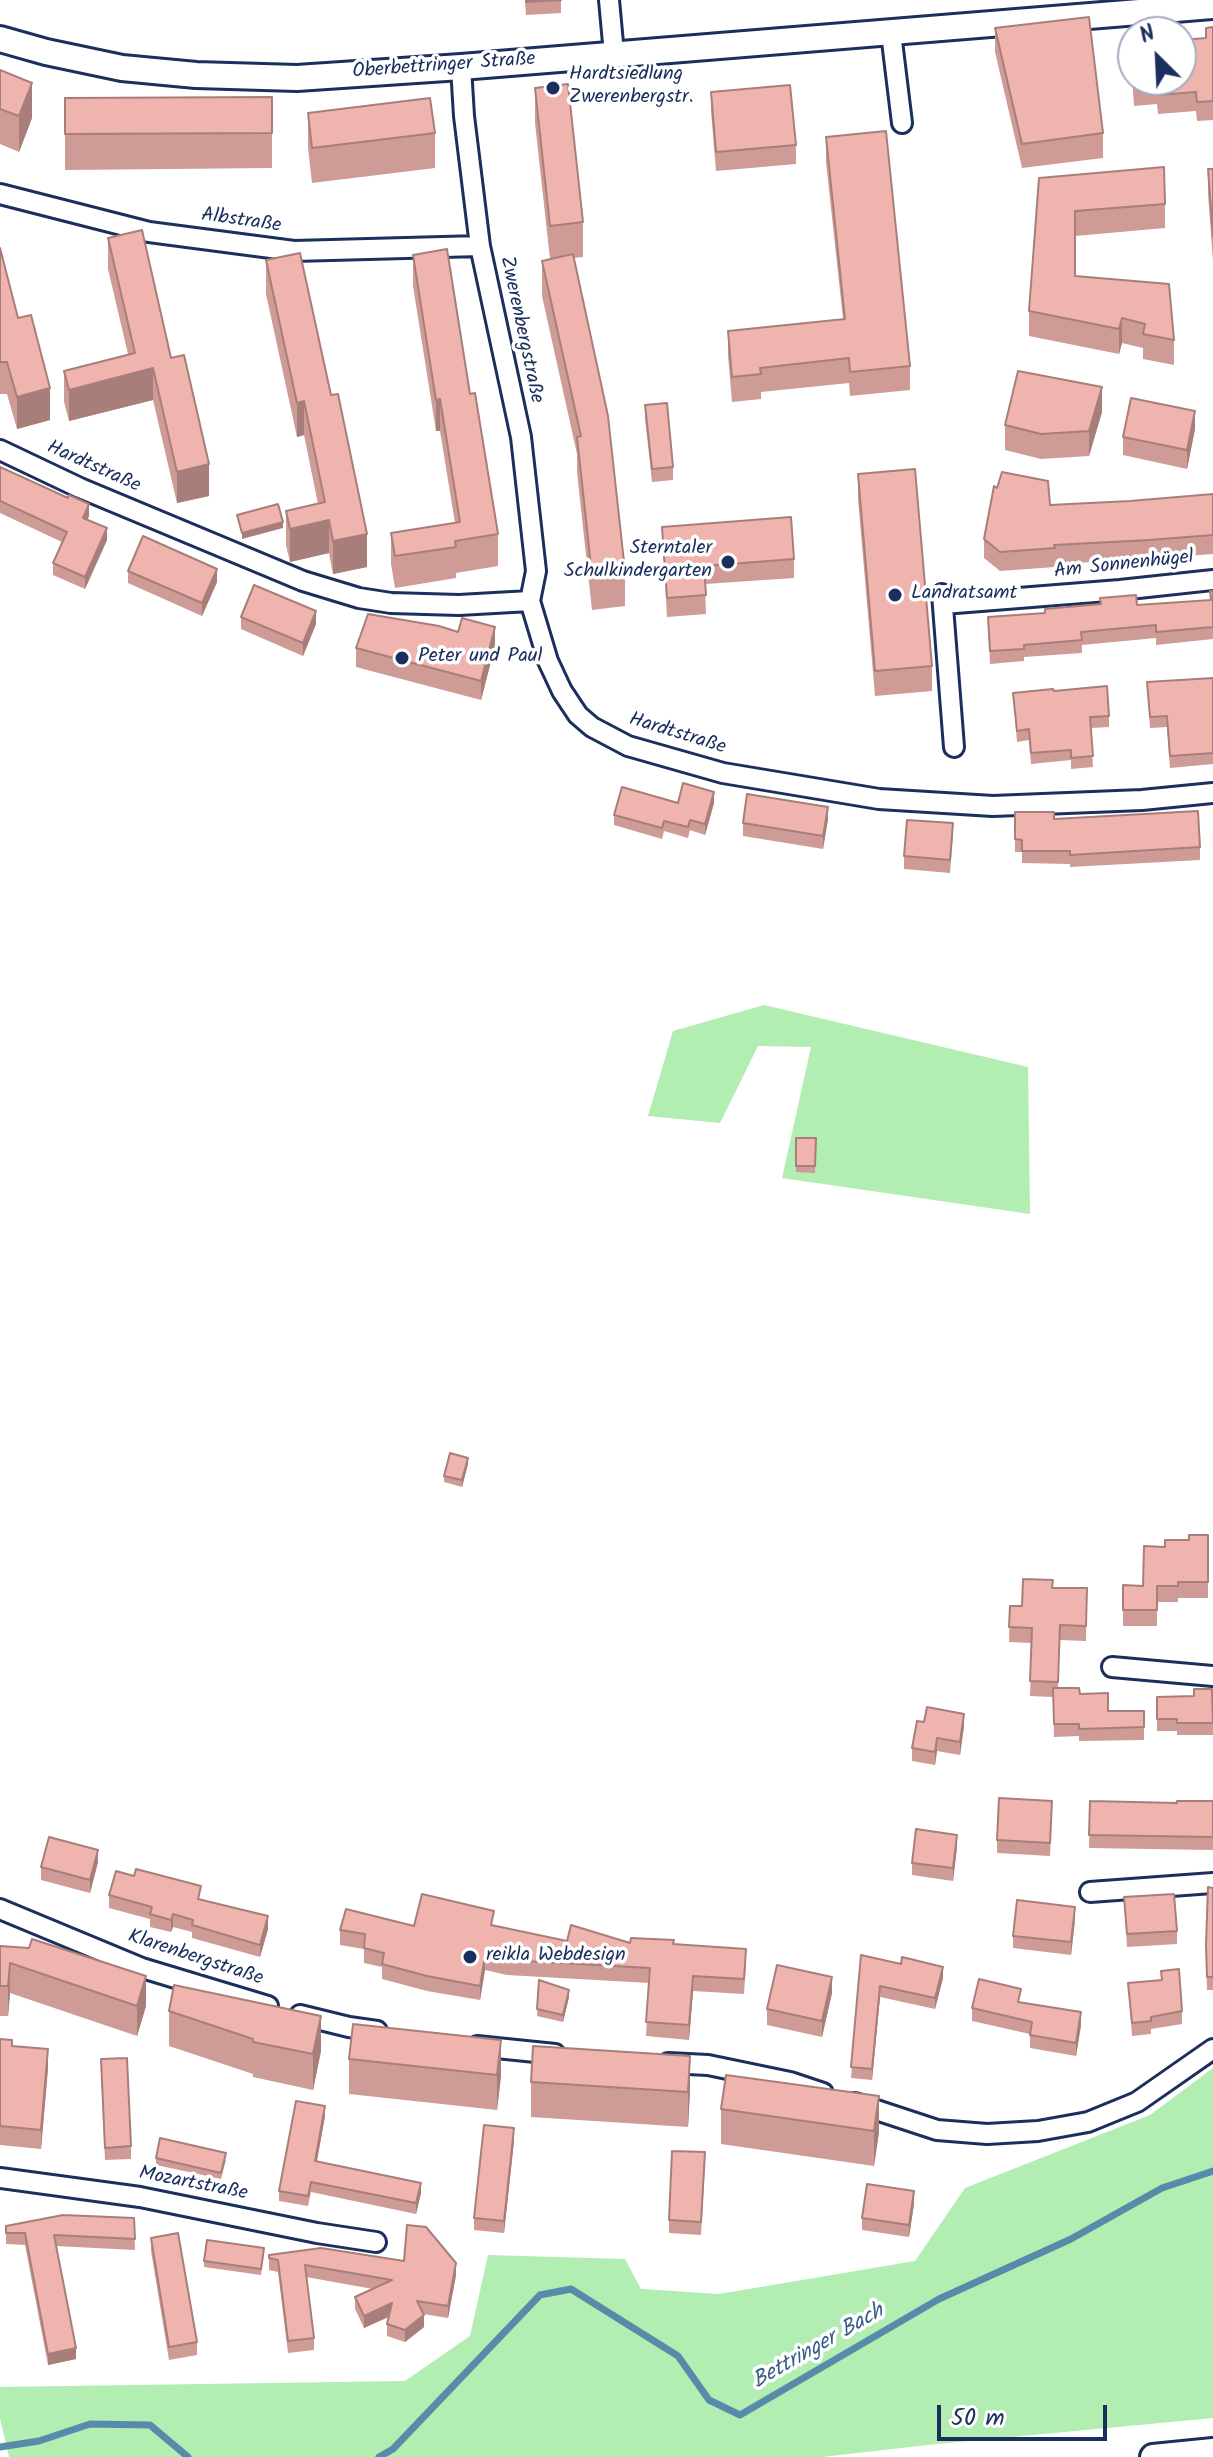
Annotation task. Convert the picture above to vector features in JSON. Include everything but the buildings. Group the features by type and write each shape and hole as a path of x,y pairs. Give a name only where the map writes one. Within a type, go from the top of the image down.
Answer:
{"street":[{"path":"609,0 614,54"},
{"name":"Oberbettringer Straße","path":"0,39 122,68 196,75 297,78 1213,6"},
{"path":"891,33 902,123"},
{"name":"Zwerenbergstraße","path":"461,67 480,246 521,437 536,571 530,601"},
{"name":"Albstraße","path":"0,194 149,232 294,251 480,246"},
{"name":"Hardtstraße","path":"0,450 80,488 303,581 359,598 391,603 459,605 530,601 548,661 578,715 592,727 628,746 723,773 879,799 993,806 1142,800 1213,793"},
{"name":"Am Sonnenhügel","path":"954,747 942,599 1120,590 1213,580"},
{"path":"1112,1667 1213,1676"},
{"path":"1090,1892 1213,1883"},
{"name":"Klarenbergstraße","path":"0,1909 142,1968 335,2024 396,2034"},
{"path":"457,2043 579,2056"},
{"path":"654,2061 708,2065 790,2082 937,2130 987,2134 1038,2131 1088,2122 1137,2102 1213,2049"},
{"name":"Mozartstraße","path":"0,2178 140,2197 376,2242"},
{"path":"1153,2457 1213,2451"}],"green space":[{"path":"764,1005 1028,1067 1030,1214 782,1178 811,1047 758,1046 720,1123 648,1116 673,1031"},
{"path":"1213,2068 1213,2418 823,2457 9,2457 0,2418 0,2387 405,2381 470,2336 488,2255 625,2259 641,2289 719,2294 915,2261 965,2188 1150,2115"}],"waterway":[{"name":"Bettringer Bach","path":"379,2457 393,2449 540,2295 571,2289 678,2356 709,2400 740,2415 939,2299 1071,2239 1162,2188 1213,2171"},
{"name":"Bettringer Bach","path":"0,2447 39,2441 90,2424 150,2425 188,2457"}],"place":[{"name":"Hardtsiedlung Zwerenbergstr.","path":"553,88"},
{"name":"Sterntaler Schulkindergarten","path":"728,562"},
{"name":"Landratsamt","path":"895,595"},
{"name":"Peter und Paul","path":"402,658"},
{"name":"reikla Webdesign","path":"470,1957"}]}
